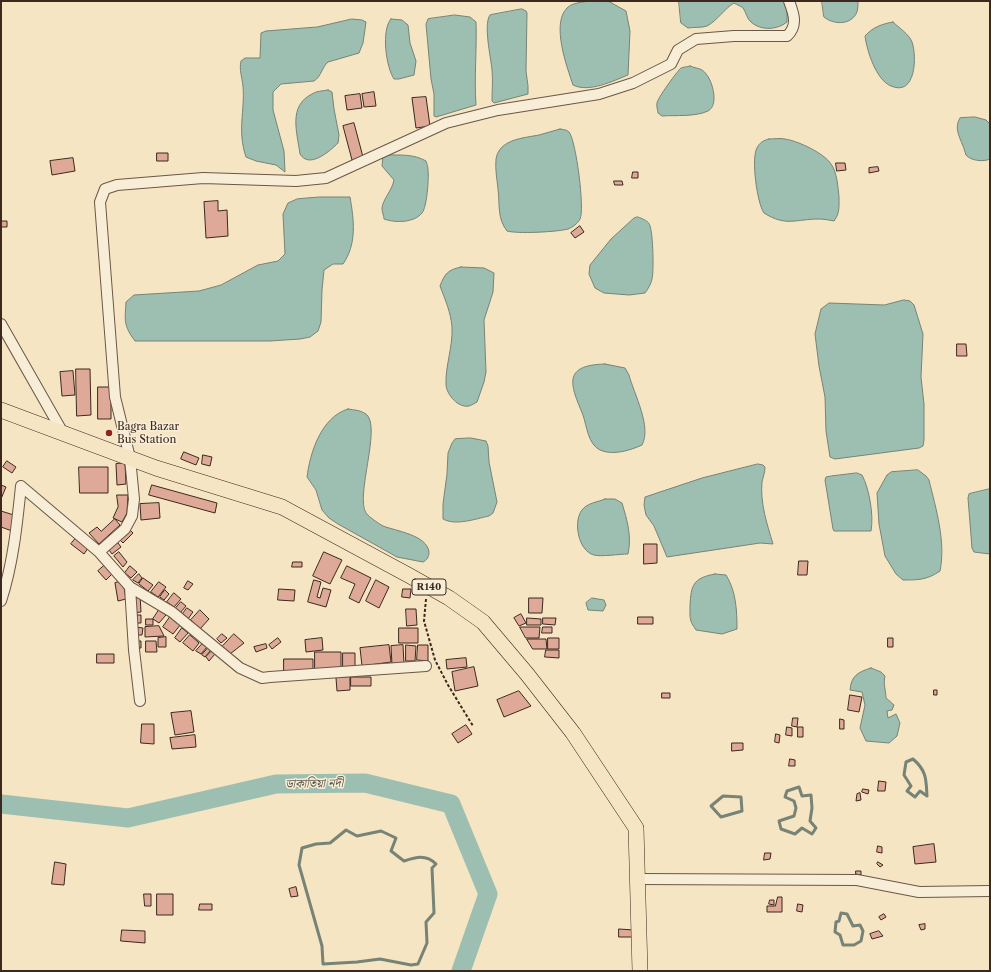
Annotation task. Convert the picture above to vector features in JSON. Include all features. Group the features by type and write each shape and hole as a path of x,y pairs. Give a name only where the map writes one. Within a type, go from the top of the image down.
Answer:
{"main road":[{"name":"R140","path":"1,410 156,468 282,507 427,585 449,598 483,622 527,674 573,733 636,828 640,971"}],"street":[{"path":"99,552 125,529 132,516 134,499 130,458 115,397 100,202 105,189 117,185 203,178 296,181 326,178 446,123 498,110 600,94 633,83 671,64 678,50 696,40 734,36 787,36 792,32 794,25 789,1"},
{"path":"1,324 63,433"},
{"path":"1,601 8,581 17,534 21,486 99,552 130,587 172,612 240,668 262,678 426,666"},
{"path":"130,587 140,701"},
{"path":"638,879 857,880 919,892 990,891"}],"path":[{"path":"427,585 424,621 435,660 448,685 473,726"}],"shaded area":[{"path":"608,1 626,11 630,31 628,75 593,87 586,88 573,85 564,57 560,35 562,15 570,5 586,2"},
{"path":"679,1 784,1 787,9 787,22 774,28 759,27 750,21 743,8 734,3 707,26 688,28 681,23"},
{"path":"822,1 858,1 858,8 853,18 849,21 840,23 831,21 824,17"},
{"path":"522,9 527,13 526,71 528,94 494,103 492,101 492,74 487,33 488,19 490,15"},
{"path":"455,15 470,17 476,22 476,105 436,117 434,116 434,94 431,79 426,24 428,19"},
{"path":"352,19 366,22 363,43 359,53 328,62 314,81 281,84 273,92 273,110 284,151 285,172 276,165 256,161 246,157 242,138 243,86 240,64 245,58 260,58 261,33 266,31 317,27"},
{"path":"391,19 402,20 408,25 410,43 416,61 414,75 394,79 391,73 387,58 385,40 388,24"},
{"path":"893,22 911,39 914,48 914,65 910,81 906,86 899,88 891,86 881,78 870,57 865,36 878,26"},
{"path":"690,66 702,70 709,78 714,97 712,108 703,113 697,114 662,116 658,113 658,100 679,70"},
{"path":"328,90 332,92 339,135 338,143 330,151 319,158 308,160 300,154 296,129 297,112 304,99 315,92"},
{"path":"975,117 986,120 990,124 990,159 987,160 981,161 971,159 966,155 957,128 960,118"},
{"path":"560,129 569,132 572,138 581,190 580,219 571,228 563,230 547,232 507,231 502,221 500,211 496,166 498,152 507,143"},
{"path":"769,139 790,140 817,152 828,160 833,167 838,184 839,206 834,221 825,219 811,219 785,221 779,220 764,213 761,208 757,191 755,153 758,146 762,142"},
{"path":"383,156 412,156 426,161 428,168 428,179 424,210 414,219 393,221 384,219 382,206 394,180 382,166"},
{"path":"350,197 353,214 353,232 351,248 343,264 333,264 324,270 321,322 318,331 310,337 270,341 135,341 128,331 125,318 126,302 134,295 199,291 221,285 258,265 278,261 285,254 283,214 288,203 297,199"},
{"path":"638,217 646,220 651,230 653,268 650,285 645,293 629,295 604,293 595,288 589,274 590,265 611,239 634,218"},
{"path":"461,267 484,268 494,273 493,292 484,320 486,372 477,402 469,406 457,403 448,393 446,385 452,327 449,311 440,286 448,273 453,269"},
{"path":"904,300 910,301 914,305 923,334 921,377 924,404 923,446 919,448 835,459 830,457 826,431 825,397 815,334 821,309 829,303 884,305"},
{"path":"605,364 625,368 629,375 644,420 645,438 642,445 622,452 605,452 593,444 588,435 573,386 573,379 581,368 591,365"},
{"path":"348,409 357,410 366,414 370,421 370,446 365,477 363,504 366,513 383,526 410,534 423,541 427,546 429,555 423,562 397,557 338,524 329,518 322,510 316,490 307,477 311,457 318,437 324,428 339,413"},
{"path":"471,438 486,441 497,502 493,513 489,516 460,522 448,521 443,519 443,504 448,453 455,439"},
{"path":"758,464 765,467 762,482 762,498 764,513 773,544 760,543 667,557 654,526 646,515 644,505 645,497 702,478"},
{"path":"918,470 929,480 935,502 941,537 942,560 940,571 935,574 922,579 903,580 896,574 885,556 879,524 877,493 887,475 891,472"},
{"path":"857,473 862,475 865,480 869,494 872,517 871,531 834,531 825,480 826,477"},
{"path":"990,489 990,554 974,552 972,548 968,498 969,494"},
{"path":"605,499 615,499 622,503 629,534 628,554 597,556 584,548 581,542 578,528 579,515 584,508 590,504"},
{"path":"715,574 726,575 734,594 736,608 737,629 722,634 696,630 692,624 690,616 691,593 695,584 702,578"},
{"path":"592,598 604,600 606,605 603,611 588,610 586,603"},
{"path":"871,668 881,672 885,676 884,685 886,698 894,705 892,710 887,711 888,718 896,714 900,723 897,736 889,743 866,741 860,728 865,705 862,692 850,690 852,681 856,675"}],"building":[{"path":"374,92 376,106 364,107 362,94"},
{"path":"360,94 362,108 347,110 345,96"},
{"path":"426,97 430,126 416,128 412,98"},
{"path":"354,123 363,157 352,160 343,126"},
{"path":"157,153 168,153 168,161 157,161"},
{"path":"73,158 75,171 52,175 50,161"},
{"path":"836,163 845,163 846,170 837,171"},
{"path":"878,167 879,171 869,173 869,168"},
{"path":"633,172 638,172 638,178 632,178"},
{"path":"614,181 622,181 623,185 615,185"},
{"path":"218,201 218,211 227,210 228,236 206,238 204,202"},
{"path":"1,221 7,221 7,227 1,227"},
{"path":"580,226 584,232 575,238 571,233"},
{"path":"957,344 966,344 967,356 957,356"},
{"path":"76,369 90,369 91,415 77,416"},
{"path":"73,371 75,395 62,396 60,372"},
{"path":"98,387 111,387 111,419 98,419"},
{"path":"184,452 199,458 196,465 181,459"},
{"path":"203,455 212,457 210,466 202,464"},
{"path":"7,461 16,467 12,473 3,467"},
{"path":"125,463 126,484 117,485 116,464"},
{"path":"79,467 108,467 108,493 80,493"},
{"path":"1,485 6,487 1,499"},
{"path":"152,485 217,503 215,513 149,495"},
{"path":"117,495 128,495 127,513 122,522 113,518 118,507"},
{"path":"159,503 160,518 141,520 140,504"},
{"path":"1,511 17,516 12,531 1,527"},
{"path":"115,519 120,525 99,544 89,533 97,527 101,531"},
{"path":"130,530 133,533 123,543 120,540"},
{"path":"76,538 88,548 84,554 71,544"},
{"path":"118,543 121,547 112,554 109,550"},
{"path":"644,544 657,544 657,563 644,564"},
{"path":"119,552 127,562 123,567 114,556"},
{"path":"324,552 342,560 330,584 313,576"},
{"path":"799,561 808,561 807,575 798,575"},
{"path":"293,562 302,562 302,567 292,567"},
{"path":"105,565 113,573 106,580 98,571"},
{"path":"130,566 137,572 131,578 125,573"},
{"path":"347,566 371,578 359,603 349,598 355,584 341,578"},
{"path":"139,574 142,578 138,583 133,580"},
{"path":"143,578 153,585 148,591 139,584"},
{"path":"314,580 321,582 317,597 320,598 323,588 331,590 326,607 308,602"},
{"path":"376,580 389,587 379,608 366,601"},
{"path":"123,581 126,599 118,601 115,583"},
{"path":"188,581 193,584 188,590 184,588"},
{"path":"159,582 166,587 158,597 151,592"},
{"path":"279,589 295,590 294,601 278,600"},
{"path":"403,589 411,589 410,598 402,597"},
{"path":"165,590 169,594 164,600 160,597"},
{"path":"174,593 181,599 174,607 167,602"},
{"path":"133,595 140,595 141,612 133,613"},
{"path":"529,598 543,598 542,613 529,613"},
{"path":"181,602 186,606 180,613 175,609"},
{"path":"187,608 193,612 188,619 182,615"},
{"path":"406,609 416,609 417,625 407,626"},
{"path":"159,610 166,615 159,623 153,619"},
{"path":"200,610 209,619 200,629 191,620"},
{"path":"521,614 526,623 519,626 514,618"},
{"path":"134,615 141,615 141,623 134,623"},
{"path":"170,617 181,624 173,634 163,627"},
{"path":"638,617 653,617 653,624 638,624"},
{"path":"527,618 541,619 541,625 527,625"},
{"path":"543,618 556,618 555,625 543,624"},
{"path":"146,619 153,619 153,625 146,625"},
{"path":"159,626 164,636 145,637 145,627"},
{"path":"135,627 143,628 142,635 135,635"},
{"path":"520,627 540,627 539,638 526,638"},
{"path":"543,627 552,627 552,633 542,633"},
{"path":"182,628 188,633 180,642 175,638"},
{"path":"399,628 418,628 418,643 399,643"},
{"path":"222,634 227,638 221,643 217,639"},
{"path":"234,634 244,643 230,654 222,647"},
{"path":"190,635 199,643 193,651 183,643"},
{"path":"166,637 166,647 158,647 158,638"},
{"path":"278,638 281,642 272,649 269,645"},
{"path":"322,638 323,650 306,652 305,640"},
{"path":"548,638 559,638 559,649 548,649"},
{"path":"888,638 893,638 893,647 888,647"},
{"path":"527,639 546,639 547,649 533,649"},
{"path":"135,641 141,641 141,648 135,648"},
{"path":"146,641 156,641 157,652 146,652"},
{"path":"203,643 207,647 201,654 196,651"},
{"path":"266,644 267,648 256,652 254,647"},
{"path":"389,645 391,662 362,666 360,648"},
{"path":"403,645 404,664 392,665 391,646"},
{"path":"406,645 416,646 415,661 406,661"},
{"path":"418,645 428,645 428,661 417,660"},
{"path":"208,648 211,650 205,657 202,655"},
{"path":"546,650 559,650 559,658 545,657"},
{"path":"212,651 215,654 209,661 206,657"},
{"path":"315,652 341,652 341,670 315,670"},
{"path":"343,653 355,653 355,668 343,668"},
{"path":"97,654 114,654 114,663 97,663"},
{"path":"466,658 467,667 447,669 446,660"},
{"path":"284,659 313,659 313,673 284,673"},
{"path":"474,667 478,686 455,691 452,672"},
{"path":"350,677 350,690 337,691 336,678"},
{"path":"351,677 371,677 371,686 351,686"},
{"path":"934,690 937,690 937,695 934,695"},
{"path":"519,691 531,706 504,717 497,700"},
{"path":"662,693 670,693 670,698 662,698"},
{"path":"850,695 862,697 859,712 848,710"},
{"path":"191,711 194,732 175,735 171,713"},
{"path":"793,718 798,718 797,727 792,726"},
{"path":"840,719 844,720 844,729 840,729"},
{"path":"142,724 154,724 154,744 141,743"},
{"path":"466,725 472,734 458,743 452,734"},
{"path":"787,727 792,728 792,736 786,735"},
{"path":"798,727 803,727 803,737 798,737"},
{"path":"776,734 780,735 779,743 775,742"},
{"path":"195,735 196,747 172,749 170,738"},
{"path":"732,743 743,743 743,750 732,751"},
{"path":"790,759 795,760 795,766 789,766"},
{"path":"879,781 886,782 885,791 878,791"},
{"path":"863,789 869,790 868,794 862,792"},
{"path":"860,793 861,800 856,801 857,794"},
{"path":"934,844 936,862 915,864 913,847"},
{"path":"878,846 882,847 882,853 877,852"},
{"path":"765,853 771,853 770,859 764,860"},
{"path":"55,862 66,864 64,885 52,884"},
{"path":"878,862 883,865 880,867 877,864"},
{"path":"856,871 861,871 861,875 856,874"},
{"path":"296,887 298,896 291,897 289,889"},
{"path":"144,894 151,894 151,906 145,906"},
{"path":"157,894 173,894 173,915 157,915"},
{"path":"778,897 782,897 782,912 767,912 767,906 775,906"},
{"path":"770,900 774,900 774,905 769,904"},
{"path":"200,904 212,904 212,910 199,910"},
{"path":"798,904 803,905 802,912 797,911"},
{"path":"884,914 886,917 881,920 879,917"},
{"path":"925,924 925,929 921,930 919,925"},
{"path":"619,929 634,930 634,937 619,937"},
{"path":"122,930 145,931 145,943 121,941"},
{"path":"879,931 883,936 872,939 870,934"}],"waterway":[{"path":"913,759 918,763 925,776 927,796 920,791 915,797 907,791 911,786 904,775 906,762 913,759"},
{"name":"ডাকাতিয়া নদী","path":"1,804 128,818 276,784 365,783 451,804 488,894 461,971"},
{"path":"799,787 802,796 811,795 812,808 810,821 816,828 812,834 802,828 795,834 781,829 779,821 794,816 796,808 794,801 785,797 787,791 799,787"},
{"path":"723,796 741,797 742,811 721,817 711,806 723,796"},
{"path":"346,830 357,836 381,831 396,838 391,851 404,861 421,857 436,864 432,868 434,913 426,922 427,943 418,964 411,965 380,959 323,964 322,946 299,865 302,848 316,844 330,843 346,830"},
{"path":"841,913 847,914 853,926 860,925 863,931 861,941 854,945 843,945 840,935 835,932 836,922 839,921 841,913"}],"place":[{"name":"Bagra Bazar Bus Station","path":"109,433"}]}
